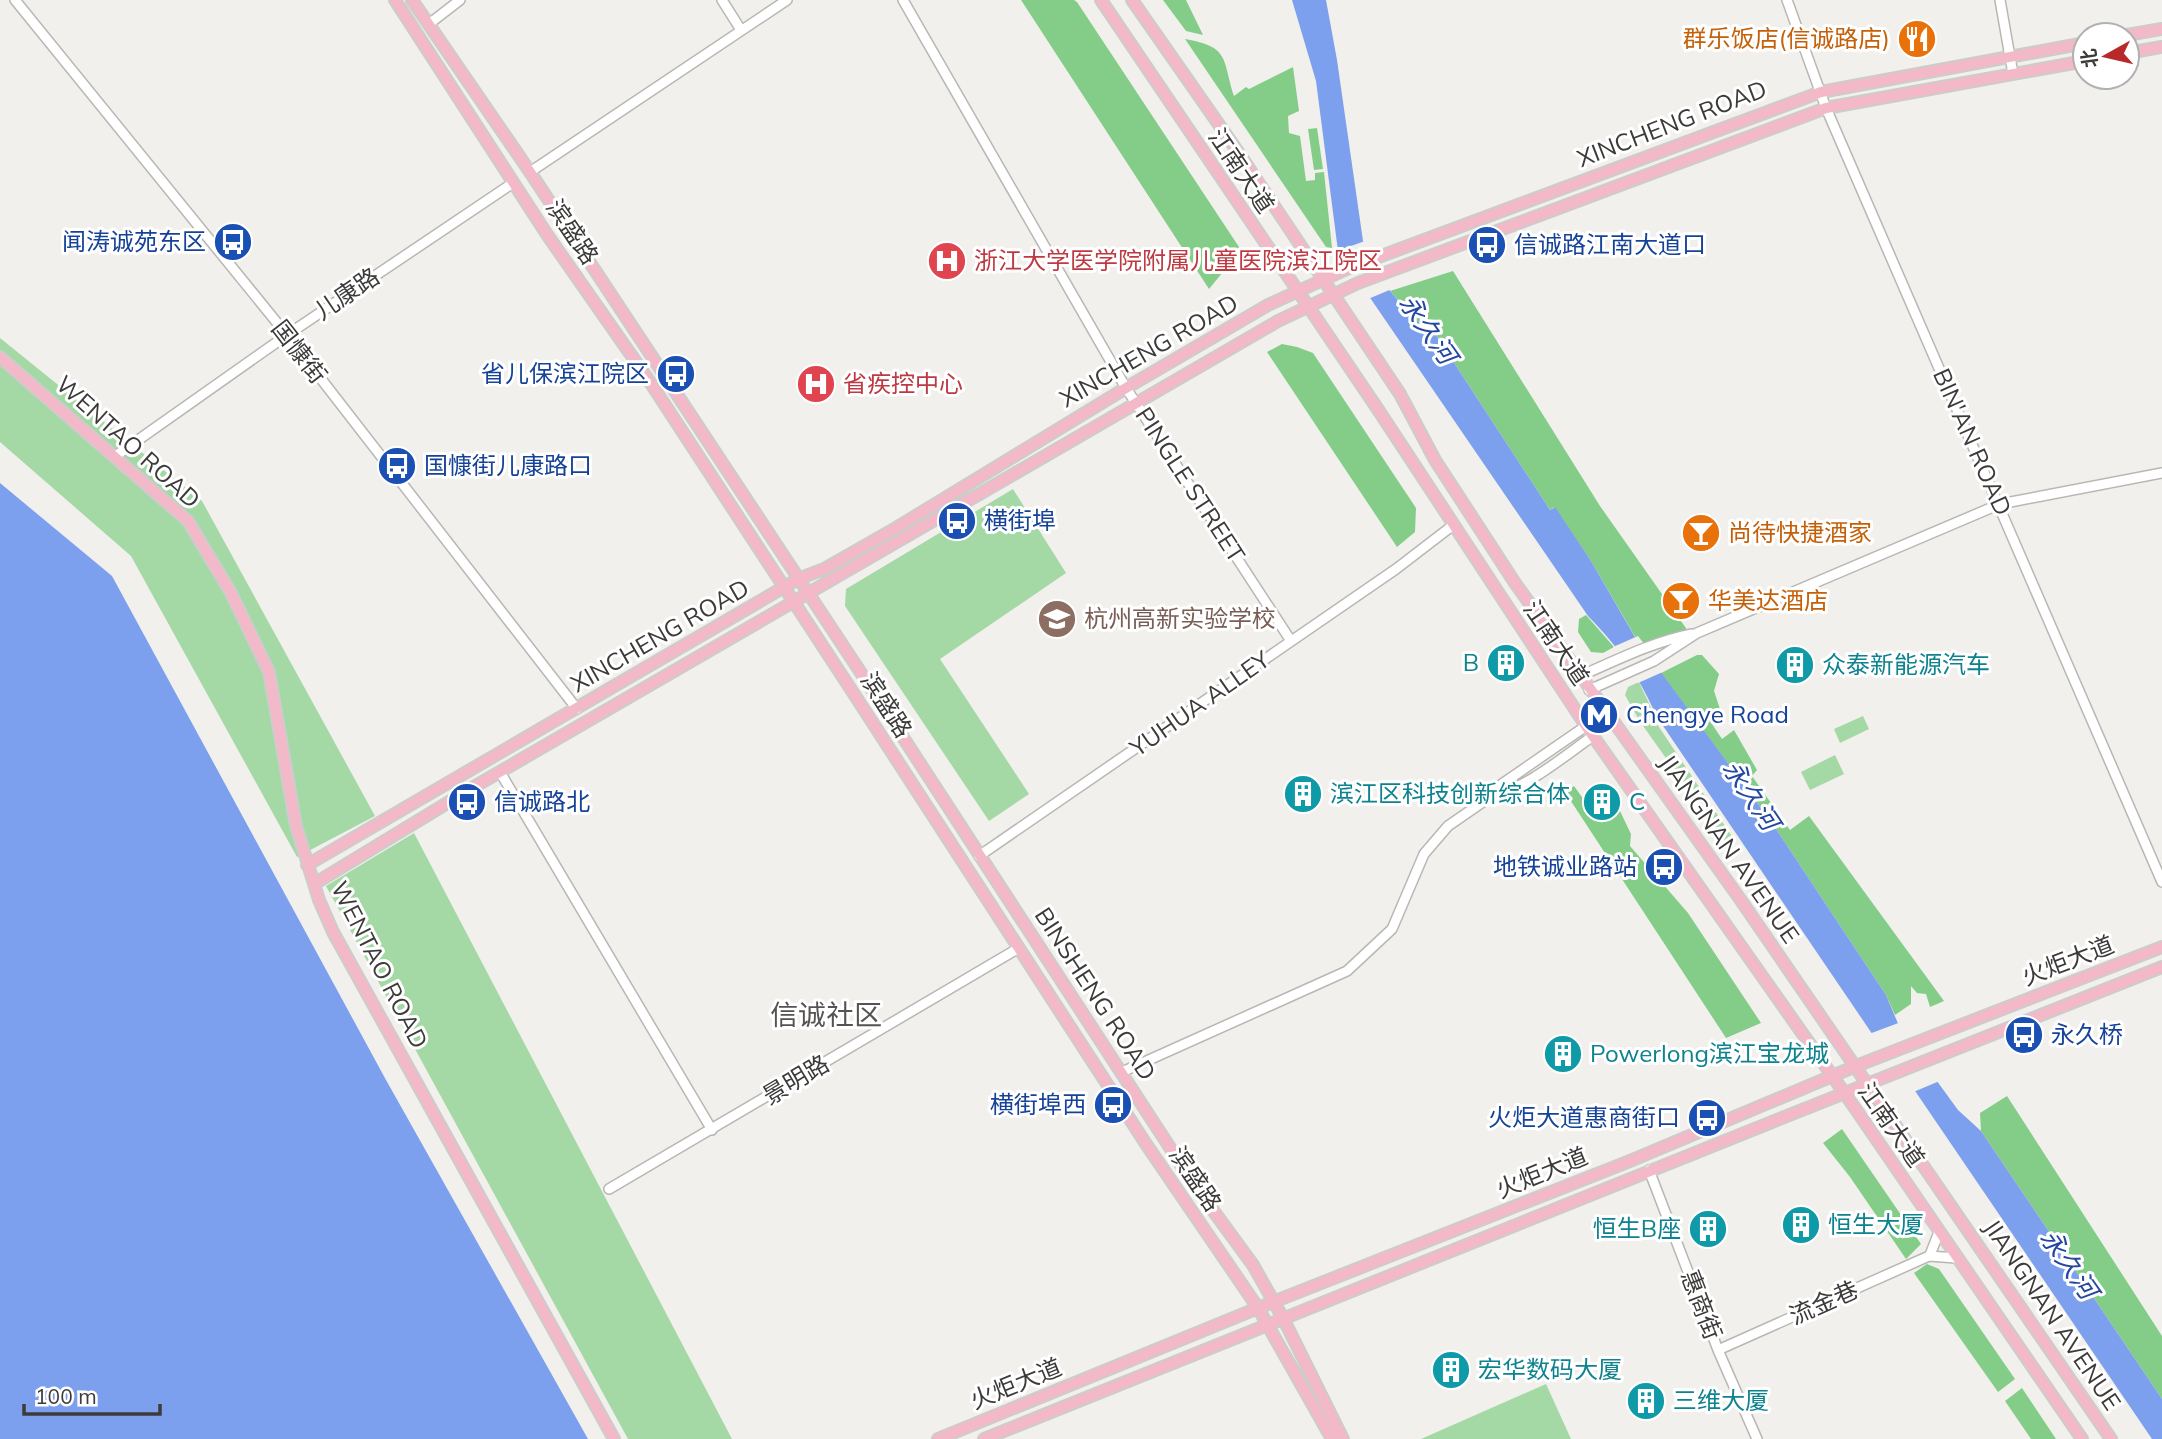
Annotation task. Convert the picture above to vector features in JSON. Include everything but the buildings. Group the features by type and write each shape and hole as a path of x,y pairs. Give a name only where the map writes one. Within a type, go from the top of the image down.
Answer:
{"main road":[{"name":"滨盛路","path":"395,0 513,183 650,382 1146,1144 1258,1308 1332,1439"},
{"name":"滨盛路","path":"412,0 530,172 798,579"},
{"name":"江南大道","path":"1101,0 1377,408 1452,526 1586,726 1843,1092 2081,1439"},
{"name":"JIANGNAN AVENUE","path":"1132,0 1400,394 1435,460 1515,583 1740,899 2111,1439"},
{"path":"2141,33 2162,29"},
{"name":"XINCHENG ROAD","path":"307,865 784,587 824,569 1268,305 1349,268 1821,92 2071,45"},
{"path":"2141,51 2162,47"},
{"name":"XINCHENG ROAD","path":"314,884 500,772 1278,321 1334,294 1427,256 1826,108 2071,64"},
{"name":"WENTAO ROAD","path":"0,357 188,521 231,593 269,672 296,826 307,865 333,932 614,1439"},
{"name":"BINSHENG ROAD","path":"798,579 1193,1183 1253,1265 1284,1320 1343,1439"},
{"name":"火炬大道","path":"938,1439 1258,1308 1630,1161 1925,1038 2162,947"},
{"name":"火炬大道","path":"984,1439 1843,1092 2162,967"}],"street":[{"name":"国慷街","path":"15,0 287,335 577,709"},
{"path":"429,24 460,0"},
{"path":"722,0 741,30"},
{"path":"530,172 787,0"},
{"name":"PINGLE STREET","path":"903,0 1126,387 1291,641"},
{"name":"BIN'AN ROAD","path":"1787,0 1826,108 2162,882"},
{"path":"2000,0 2013,74"},
{"name":"儿康路","path":"114,457 287,335 513,183"},
{"path":"1589,690 1663,656 1697,633 2000,504 2162,473"},
{"name":"YUHUA ALLEY","path":"979,856 1395,569 1452,526"},
{"path":"1580,676 1666,639 1697,633"},
{"path":"1122,1072 1346,971 1392,929 1424,854 1448,826 1490,797 1502,784 1586,726"},
{"path":"1490,797 1502,794 1526,781 1593,736"},
{"path":"500,772 712,1130"},
{"name":"景明路","path":"609,1189 1019,948"},
{"name":"惠商街","path":"1649,1170 1718,1350 1757,1439"},
{"path":"1939,1232 1930,1255 1956,1258"},
{"name":"流金巷","path":"1718,1350 1930,1255"}],"green space":[{"path":"1021,0 1077,2 1241,250 1209,289"},
{"path":"1163,0 1186,0 1203,35 1186,31"},
{"path":"1185,39 1210,46 1222,56 1234,96 1246,87 1249,89 1293,67 1299,111 1288,116 1289,133 1300,136 1306,181 1315,180 1315,173 1324,172 1332,248 1326,247"},
{"path":"1317,128 1323,169 1314,170 1308,129"},
{"path":"1453,271 1600,506 1688,631 1640,645 1591,561 1554,507 1550,510 1434,332 1416,320 1390,291"},
{"path":"0,338 202,501 375,816 297,857 131,556 0,442"},
{"path":"1282,344 1313,353 1416,508 1415,532 1397,547 1267,352"},
{"path":"1013,489 1066,573 940,659 1029,794 989,821 845,606 846,589"},
{"path":"1586,615 1614,647 1603,653 1591,652 1578,632 1579,619"},
{"path":"1702,655 1719,674 1714,691 1721,712 1708,718 1722,739 1734,730 1757,770 1752,776 1790,830 1809,816 1944,1001 1930,1007 1926,994 1917,993 1911,986 1911,1004 1895,1015 1886,995 1772,823 1661,673"},
{"path":"1639,682 1656,718 1638,718 1625,695 1628,687"},
{"path":"1863,716 1869,729 1840,743 1834,729"},
{"path":"1641,723 1657,724 1735,841 1727,844"},
{"path":"1835,755 1844,774 1810,790 1801,772"},
{"path":"1574,786 1600,822 1620,811 1631,834 1630,846 1688,913 1761,1023 1726,1038 1565,792"},
{"path":"414,833 732,1439 628,1439 326,886"},
{"path":"2007,1096 2162,1336 2162,1399 1981,1131 1980,1113"},
{"path":"1842,1129 1921,1244 1906,1259 1850,1177 1823,1143"},
{"path":"1927,1264 1939,1269 2015,1379 1998,1392 1914,1273"},
{"path":"1546,1384 1571,1439 1421,1439"},
{"path":"2022,1388 2056,1439 2031,1439 2005,1401"}],"water":[{"name":"永久河","path":"1292,0 1326,0 1363,241 1390,291 1416,320 1434,332 1550,510 1555,507 1591,561 1635,637 1772,823 1886,995 1902,1033 1958,1110 1981,1131 2162,1399 2162,1439 2152,1439 1657,717 1628,664 1588,616 1338,251 1316,81"},
{"path":"0,483 112,576 386,1080 588,1439 0,1439"}],"pier":[{"path":"1365,241 1392,289 1368,299 1337,251"},
{"path":"1638,636 1665,671 1638,683 1613,647"},
{"path":"1901,1022 1942,1080 1911,1093 1869,1034"}],"place":[{"name":"群乐饭店(信诚路店)","path":"1917,39"},
{"name":"闻涛诚苑东区","path":"233,242"},
{"name":"信诚路江南大道口","path":"1487,245"},
{"name":"浙江大学医学院附属儿童医院滨江院区","path":"947,261"},
{"name":"省儿保滨江院区","path":"676,374"},
{"name":"省疾控中心","path":"816,384"},
{"name":"国慷街儿康路口","path":"397,466"},
{"name":"横街埠","path":"957,521"},
{"name":"尚待快捷酒家","path":"1701,533"},
{"name":"华美达酒店","path":"1681,601"},
{"name":"杭州高新实验学校","path":"1057,619"},
{"name":"B","path":"1506,663"},
{"name":"众泰新能源汽车","path":"1795,665"},
{"name":"Chengye Road","path":"1599,715"},
{"name":"滨江区科技创新综合体","path":"1303,794"},
{"name":"信诚路北","path":"467,802"},
{"name":"C","path":"1602,802"},
{"name":"地铁诚业路站","path":"1664,867"},
{"name":"永久桥","path":"2024,1035"},
{"name":"Powerlong滨江宝龙城","path":"1563,1054"},
{"name":"横街埠西","path":"1113,1105"},
{"name":"火炬大道惠商街口","path":"1707,1118"},
{"name":"恒生大厦","path":"1801,1225"},
{"name":"恒生B座","path":"1708,1229"},
{"name":"宏华数码大厦","path":"1451,1370"},
{"name":"三维大厦","path":"1646,1401"}],"district":[{"name":"信诚社区","path":"826,1015"}]}
